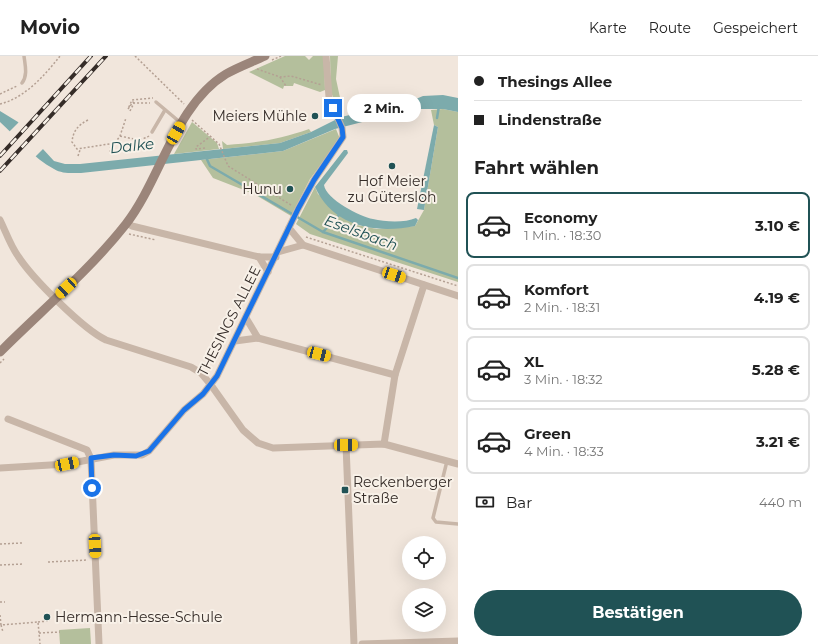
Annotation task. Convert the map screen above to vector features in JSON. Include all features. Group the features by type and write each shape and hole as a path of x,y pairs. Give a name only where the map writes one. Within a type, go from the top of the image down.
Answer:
{"main road":[{"path":"0,352 103,250 127,223 138,207 166,151 185,124 186,115 210,86 226,74 265,61"}],"street":[{"path":"326,56 328,87"},
{"name":"THESINGS ALLEE","path":"0,468 67,464 91,458 114,455 136,456 149,451 184,410 211,385 235,341 289,228 314,180 343,137 342,128 329,97 328,87"},
{"path":"0,220 18,256 55,298 94,334 106,340 191,366 201,373 243,430 258,443 273,448 384,444 458,464"},
{"path":"127,223 132,226 259,257 277,254 303,245"},
{"path":"289,228 303,245 458,296"},
{"path":"259,257 268,272"},
{"path":"384,444 395,375 424,285"},
{"path":"246,318 258,338"},
{"path":"235,341 258,338 395,375"},
{"path":"8,419 87,450 91,458 99,644"},
{"path":"346,445 354,644"},
{"path":"362,644 458,641"}],"lane":[{"path":"22,83 25,79 26,72 24,56"},
{"path":"156,102 185,124"},
{"path":"152,132 165,110"},
{"path":"447,461 432,518 436,522 458,524"}],"path":[{"path":"0,104 15,98 43,77 60,56"},
{"path":"135,56 184,104 180,110"},
{"path":"281,56 265,61 255,67 256,69 280,77 291,76 328,87"},
{"path":"280,77 286,86"},
{"path":"0,94 22,83"},
{"path":"153,98 156,102 132,102 128,109 132,100 153,98"},
{"path":"130,112 134,103"},
{"path":"185,124 194,114"},
{"path":"110,152 111,145 120,136 126,118"},
{"path":"88,120 78,127 72,137 74,148 80,150 92,146 111,145"},
{"path":"192,120 219,144 226,162 232,169 256,182 296,214"},
{"path":"120,136 143,139 152,132"},
{"path":"205,148 196,149 196,147 211,136"},
{"path":"78,156 80,150"},
{"path":"302,236 458,286"},
{"path":"0,544 22,543"},
{"path":"48,562 95,560"},
{"path":"0,565 23,564"},
{"path":"0,602 6,602"},
{"path":"1,624 48,621 47,612"},
{"path":"0,615 2,632"},
{"path":"38,622 40,644"},
{"path":"39,634 60,632"}],"green space":[{"path":"285,56 305,56 309,60 313,56 324,56 325,90 320,92 294,83 293,86 284,86 283,89 249,72"},
{"path":"330,56 338,56 336,79 344,116 341,117 331,92"},
{"path":"443,109 458,112 458,282 310,234 296,224 315,187 318,194 357,225 377,229 415,226 424,210 438,127 434,125 431,110"},
{"path":"192,122 217,143 219,149 174,154"},
{"path":"309,129 311,132 280,143 223,149 222,141 227,145 259,142"},
{"path":"336,129 340,139 310,179 291,216 254,194 213,178 201,160 283,151"},
{"path":"90,628 91,644 60,644 59,630"}],"water":[{"path":"443,95 458,98 458,112 443,109 413,109 335,129 283,151 81,173 60,172 46,164 32,153 0,122 0,111 18,122 54,161 65,164 80,164 280,143 311,132 341,117 411,101 423,96"},
{"path":"434,125 438,127 424,210 417,209"},
{"path":"344,150 347,150 348,153 324,185 331,196 352,211 367,218 395,222 416,218 418,220 415,226 385,229 371,228 344,219 333,211 323,200 315,187"}],"pier":[{"path":"20,121 45,147 35,157 9,132"}],"waterway":[{"path":"437,118 439,106"},
{"name":"Eselsbach","path":"206,157 210,166 323,232 458,278"},
{"path":"323,232 339,215"}],"railway":[{"path":"0,156 91,56"},
{"path":"0,171 106,56"}],"place":[{"name":"Meiers Mühle","path":"315,116"},
{"name":"Hof Meier zu Gütersloh","path":"392,166"},
{"name":"Hunu","path":"290,189"},
{"name":"Reckenberger Straße","path":"345,490"},
{"name":"Hermann-Hesse-Schule","path":"47,617"}],"route":[{"path":"92,488 91,458 114,455 136,456 142,455 149,451 184,410 203,394 217,376 298,209 314,180 343,137 344,133 333,108"}],"water label":[{"name":"Dalke","path":"132,146"}]}
